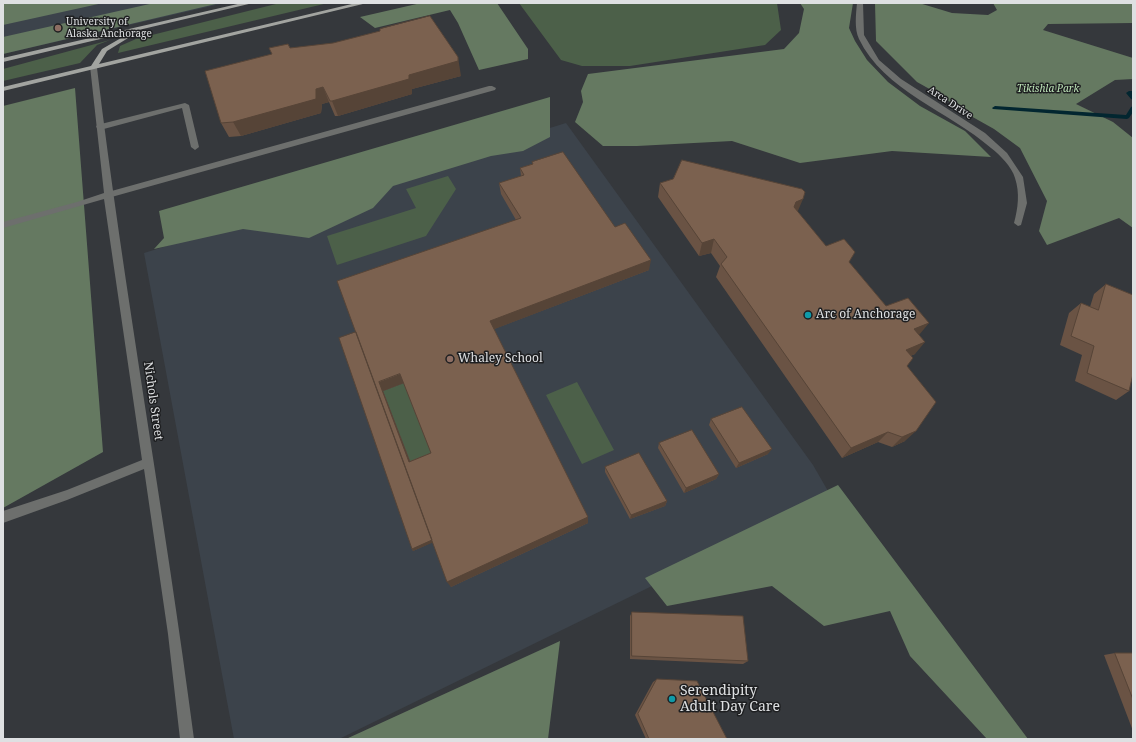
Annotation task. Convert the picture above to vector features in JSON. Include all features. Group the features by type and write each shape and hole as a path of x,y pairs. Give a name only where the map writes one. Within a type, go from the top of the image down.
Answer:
{"main road":[{"path":"3,60 250,3"},
{"path":"3,89 364,3"},
{"path":"93,68 100,55 109,45 146,27"}],"street":[{"name":"Arca Drive","path":"860,3 862,39 871,57 890,76 975,131 1008,156 1021,184 1023,202 1018,223"},
{"name":"Nichols Street","path":"93,68 108,195 149,462 187,739"},
{"path":"3,225 492,88"},
{"path":"100,127 185,105 195,147"},
{"path":"3,517 67,495 149,462"}],"shaded area":[{"name":"University of Alaska Anchorage","path":"3,3 225,3 3,54"},
{"name":"Whaley School","path":"566,123 813,465 832,498 339,739 234,739 144,253"}],"green space":[{"path":"3,3 103,3 3,25"},
{"path":"154,3 220,3 3,54 3,37"},
{"path":"280,3 328,3 118,53 120,46 136,39"},
{"path":"421,3 497,3 528,49 528,59 479,70 458,23 450,10 375,28 360,17"},
{"path":"519,3 777,3 781,30 765,45 630,66 582,66 561,60"},
{"path":"800,3 853,3 849,28 867,60 888,82 920,106 965,131 991,157 892,151 800,163 732,141 637,146 603,146 575,122 583,102 581,91 588,74 784,49 799,33 804,9"},
{"name":"Tikishla Park","path":"875,3 919,3 952,13 988,15 997,10 993,3 1133,3 1133,23 1048,24 1043,30 1133,58 1133,79 1115,80 1076,104 1113,122 1133,138 1133,228 1119,218 1047,245 1039,231 1047,201 1020,148 994,129 962,111 942,96 917,82 876,41"},
{"path":"110,40 97,45 80,63 3,81 3,69"},
{"path":"75,88 103,452 3,508 3,106"},
{"path":"550,97 550,137 523,151 491,156 393,186 373,208 309,238 243,229 154,249 164,238 159,211"},
{"path":"448,176 456,189 426,236 337,265 327,236 416,208 406,189"},
{"path":"577,382 614,450 582,464 546,395"},
{"path":"404,383 434,461 413,469 383,391"},
{"path":"838,485 1028,739 987,739 910,656 890,611 824,626 772,586 667,606 645,578"},
{"path":"560,641 548,739 346,739"}],"building":[{"path":"430,16 458,57 458,61 409,75 409,79 332,101 330,101 323,87 316,89 316,99 233,122 221,123 205,71 272,54 269,48 288,44 290,48 333,43"},
{"name":"Whaley School","path":"563,152 615,227 625,223 651,260 490,321 588,517 447,582 337,281 521,218 499,183 524,175 520,168 533,164 532,162","holes":["400,374 431,453 409,462 379,382"]},
{"name":"Arc of Anchorage","path":"682,160 802,189 805,192 803,199 796,202 794,207 826,246 844,239 855,252 849,262 886,306 908,298 929,323 914,329 925,342 906,350 913,358 907,366 936,402 916,431 902,437 888,432 851,448 721,264 727,257 714,239 702,243 660,183 673,179"},
{"path":"1106,284 1133,295 1133,374 1129,391 1087,373 1094,346 1071,336 1081,303 1098,310"},
{"path":"356,332 432,540 412,549 339,338"},
{"path":"742,407 772,449 739,463 711,419"},
{"path":"692,430 719,474 686,488 659,443"},
{"path":"639,453 667,501 631,515 605,467"},
{"path":"632,612 743,616 748,661 632,656"},
{"path":"1115,653 1133,653 1133,699"},
{"name":"Serendipity Adult Day Care","path":"657,679 697,681 727,739 649,739 638,714"}],"waterway":[{"path":"1133,93 1129,93 1133,98"},
{"path":"995,108 1127,117 1133,108"}],"place":[{"name":"University of Alaska Anchorage","path":"58,28"},
{"name":"Arc of Anchorage","path":"808,315"},
{"name":"Whaley School","path":"450,359"},
{"name":"Serendipity Adult Day Care","path":"672,699"}]}
